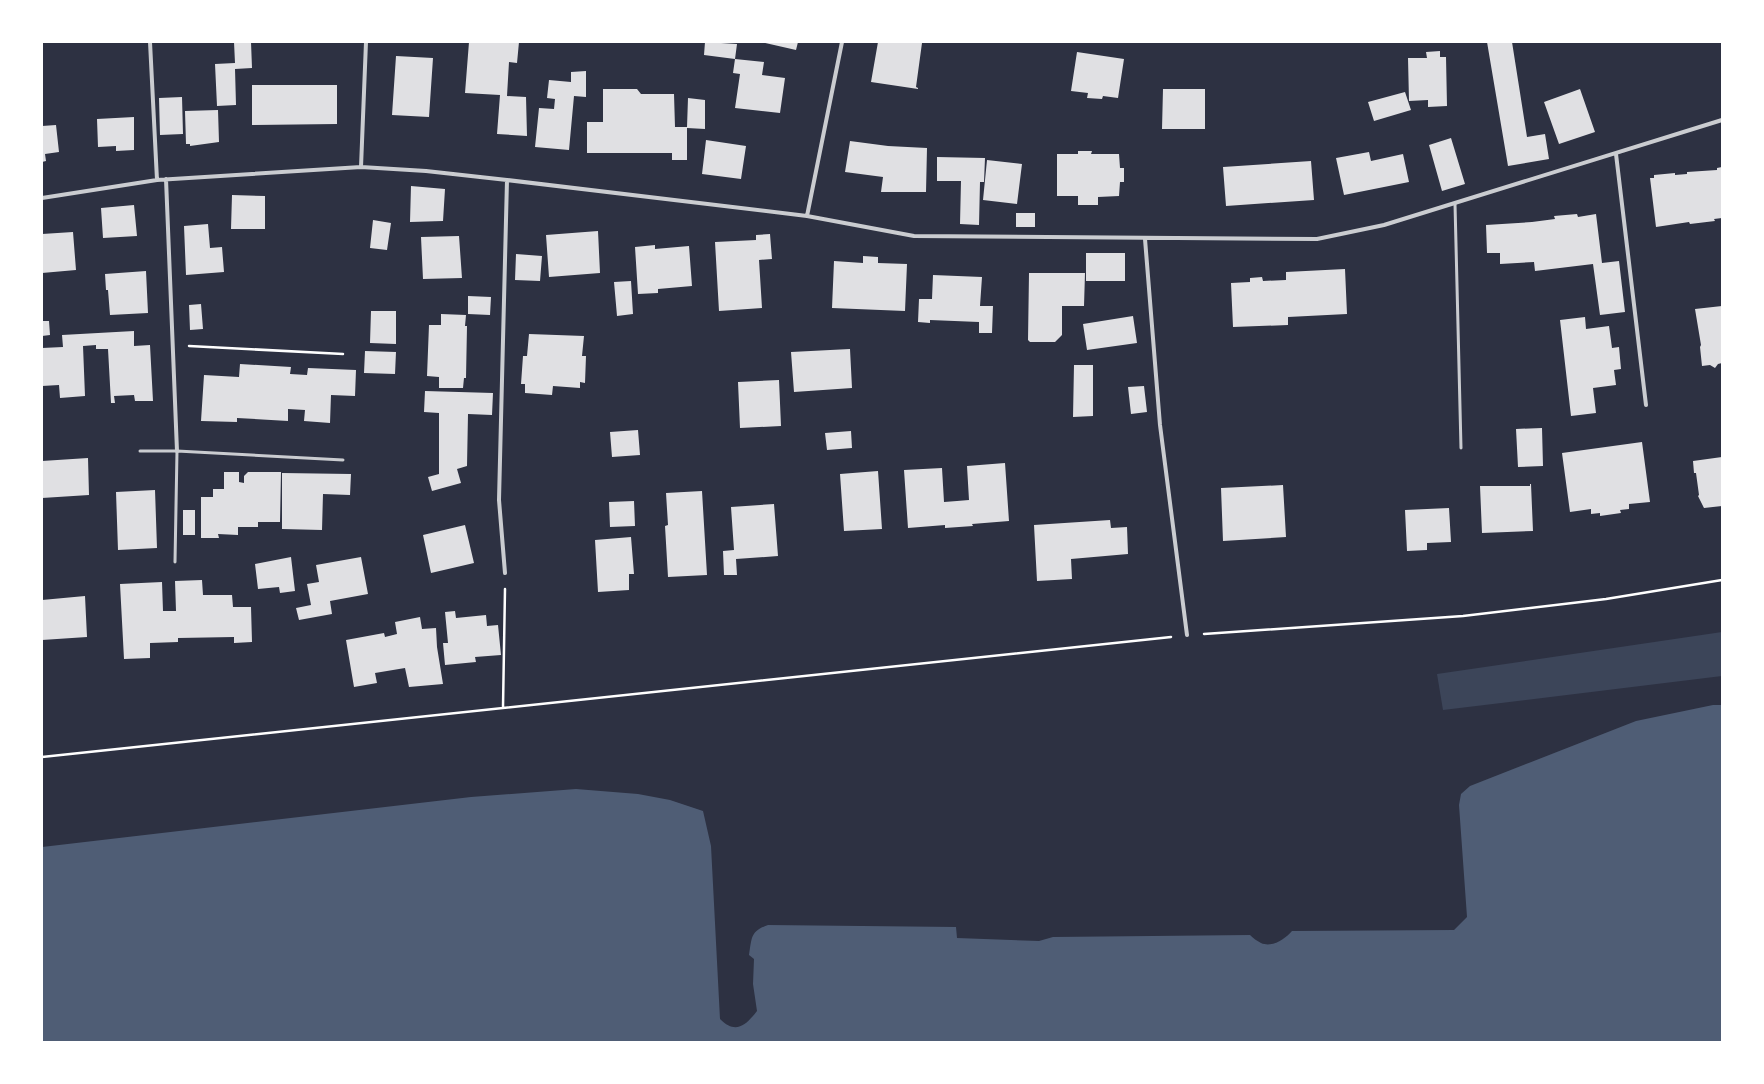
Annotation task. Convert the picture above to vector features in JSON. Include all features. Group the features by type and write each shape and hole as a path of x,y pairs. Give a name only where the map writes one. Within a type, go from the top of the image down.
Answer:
{"street":[{"path":"150,42 157,180"},
{"path":"361,167 366,42"},
{"path":"807,216 842,42"},
{"path":"42,198 157,180 361,167 426,171 807,216 914,236 1145,239 1317,239 1384,225 1722,120"},
{"path":"1616,154 1646,405"},
{"path":"166,180 177,451"},
{"path":"505,572 499,500 507,180"},
{"path":"1145,239 1160,425 1187,635"}],"lane":[{"path":"1455,204 1461,448"},
{"path":"140,451 177,451 343,460"},
{"path":"174,562 177,451"}],"path":[{"path":"173,345 343,354"},
{"path":"503,707 505,572"},
{"path":"42,757 1187,635 1463,616 1606,599 1722,580"}],"shaded area":[{"path":"1722,632 1722,676 1443,710 1437,674"},
{"path":"1713,705 1722,705 1722,1042 42,1042 42,847 471,797 576,789 638,794 670,800 703,811 711,846 720,1019 726,1024 736,1027 745,1024 757,1011 753,984 754,959 749,955 753,936 762,927 768,925 956,927 957,938 1039,941 1053,937 1250,935 1261,943 1265,944 1274,944 1282,940 1292,931 1454,930 1467,917 1459,805 1461,794 1470,786 1636,721"}],"building":[{"path":"234,42 251,42 252,68 235,69 236,105 217,106 215,64 235,63"},
{"path":"469,42 519,42 517,63 509,62 507,96 526,97 527,136 497,134 500,95 465,93"},
{"path":"705,42 737,44 735,59 704,55"},
{"path":"761,42 798,42 796,50"},
{"path":"878,42 922,43 916,87 918,89 871,82"},
{"path":"1487,42 1512,42 1527,137 1545,134 1549,159 1508,166"},
{"path":"1440,51 1440,57 1446,57 1447,106 1428,107 1428,100 1409,101 1408,58 1427,58 1426,52"},
{"path":"1077,52 1124,59 1118,98 1103,96 1102,99 1087,98 1088,93 1071,91"},
{"path":"396,56 433,58 429,117 392,115"},
{"path":"735,59 764,62 762,75 785,78 780,113 735,108 740,74 733,73"},
{"path":"586,71 586,97 574,96 569,150 535,147 539,108 554,109 555,99 547,98 549,80 571,82 571,72"},
{"path":"252,85 337,85 337,124 252,125"},
{"path":"603,89 637,89 641,94 674,94 675,127 687,127 688,98 705,100 705,129 687,128 687,160 672,160 672,153 587,153 587,122 603,122"},
{"path":"1163,89 1205,89 1205,129 1162,129"},
{"path":"1580,89 1595,132 1559,144 1544,102"},
{"path":"1405,92 1411,110 1374,121 1368,102"},
{"path":"182,97 183,134 160,135 159,98"},
{"path":"218,110 219,142 190,146 190,144 186,144 185,111"},
{"path":"134,117 134,150 116,151 116,146 98,147 97,119"},
{"path":"56,125 59,152 45,154 46,161 42,162 42,126"},
{"path":"1451,138 1465,184 1442,191 1429,145"},
{"path":"706,140 746,146 741,179 702,174"},
{"path":"850,141 888,146 927,148 926,192 881,192 883,177 845,172"},
{"path":"1078,151 1092,151 1091,154 1119,154 1120,168 1124,168 1124,182 1120,182 1119,196 1098,197 1098,205 1078,205 1078,196 1057,196 1057,154 1078,154"},
{"path":"1369,152 1371,161 1403,154 1409,182 1344,195 1336,158"},
{"path":"937,157 985,158 984,182 980,182 979,225 960,224 961,181 937,181"},
{"path":"987,160 1022,164 1017,204 983,200"},
{"path":"1311,161 1314,200 1226,206 1223,167"},
{"path":"1722,167 1722,218 1714,219 1715,221 1690,224 1689,222 1656,227 1650,178 1654,178 1654,175 1675,173 1675,175 1687,174 1687,172 1717,170 1717,168"},
{"path":"411,186 445,189 443,221 410,222"},
{"path":"232,195 265,196 265,229 231,229"},
{"path":"134,205 137,236 103,238 101,208"},
{"path":"1016,213 1035,213 1035,227 1016,227"},
{"path":"1577,214 1578,217 1596,214 1602,263 1619,261 1625,312 1600,315 1593,264 1535,271 1534,262 1500,264 1500,253 1487,253 1486,225 1532,222 1555,219 1554,216"},
{"path":"373,220 391,223 387,250 370,248"},
{"path":"208,224 210,248 222,247 224,272 186,275 184,226"},
{"path":"598,231 600,273 549,277 546,235"},
{"path":"73,232 76,270 42,273 42,234"},
{"path":"770,234 772,259 759,260 762,308 719,311 715,242 756,240 756,235"},
{"path":"459,236 462,278 423,279 421,237"},
{"path":"655,245 655,249 689,246 692,286 658,289 658,293 638,294 635,247"},
{"path":"1086,253 1125,253 1125,281 1086,281"},
{"path":"516,254 542,256 540,281 515,280"},
{"path":"863,256 878,257 878,263 907,264 905,311 832,308 834,261 863,263"},
{"path":"1345,269 1347,314 1288,317 1288,325 1233,327 1231,283 1250,282 1250,278 1262,277 1263,281 1286,280 1286,272"},
{"path":"146,271 148,313 110,315 105,274"},
{"path":"1029,273 1085,273 1084,306 1062,306 1062,335 1055,342 1030,342 1028,340"},
{"path":"933,275 982,277 980,306 993,306 992,333 979,333 979,322 930,320 930,323 918,322 919,299 932,299"},
{"path":"631,281 633,314 617,316 614,282"},
{"path":"468,296 491,297 490,315 468,314"},
{"path":"201,304 203,329 190,330 189,305"},
{"path":"1722,306 1722,363 1718,364 1715,368 1710,365 1702,366 1701,345 1695,309"},
{"path":"371,311 396,311 396,344 370,343"},
{"path":"441,314 466,315 466,378 464,378 463,388 439,388 439,377 427,376 429,325 441,325"},
{"path":"1133,316 1137,343 1087,350 1083,324"},
{"path":"1585,317 1586,329 1609,326 1612,348 1619,347 1621,369 1614,370 1616,385 1593,388 1596,413 1571,416 1560,320"},
{"path":"42,321 49,321 50,335 42,336"},
{"path":"134,331 134,346 150,345 153,401 135,401 134,395 114,396 115,403 111,403 108,349 96,349 96,345 83,346 85,396 60,398 59,385 42,386 42,348 63,347 62,335"},
{"path":"529,334 584,336 582,356 586,356 585,383 580,382 580,388 553,386 552,395 525,393 525,384 521,384 523,356 527,356"},
{"path":"850,349 852,388 794,392 791,352"},
{"path":"365,351 396,352 395,374 364,373"},
{"path":"240,364 291,367 290,374 307,375 308,368 356,370 355,396 331,395 330,423 304,421 305,410 288,409 288,421 237,418 237,422 201,421 204,375 239,377"},
{"path":"1074,365 1093,365 1093,416 1073,417"},
{"path":"779,380 781,426 740,428 738,382"},
{"path":"1144,386 1147,412 1131,414 1128,387"},
{"path":"425,391 493,393 492,415 468,414 467,466 457,469 461,483 432,491 428,477 439,474 439,413 424,412"},
{"path":"1542,428 1543,466 1518,467 1516,429"},
{"path":"638,430 640,455 612,457 610,432"},
{"path":"851,431 852,448 827,450 825,433"},
{"path":"1642,442 1650,502 1629,504 1629,509 1620,510 1621,513 1600,516 1600,513 1591,514 1591,509 1570,512 1562,453"},
{"path":"1722,457 1722,506 1704,508 1698,496 1696,473 1694,473 1693,461"},
{"path":"88,458 89,495 42,498 42,461"},
{"path":"1005,463 1009,521 945,528 945,525 908,528 904,470 942,468 944,502 969,500 967,466"},
{"path":"878,471 882,529 844,531 840,474"},
{"path":"224,472 239,472 239,482 244,483 244,476 248,472 281,472 280,522 258,522 258,527 238,527 238,535 218,534 219,538 201,538 201,497 213,497 213,489 224,489"},
{"path":"282,473 351,474 350,495 323,494 322,530 282,529"},
{"path":"1530,484 1533,531 1482,533 1480,486 1530,486"},
{"path":"1283,485 1286,537 1223,541 1221,488"},
{"path":"155,490 157,548 118,550 116,492"},
{"path":"702,491 707,575 668,577 665,526 668,525 666,493"},
{"path":"634,501 635,526 610,527 609,502"},
{"path":"774,504 778,556 736,559 737,575 724,575 723,551 734,550 731,507"},
{"path":"1449,508 1451,542 1427,543 1427,550 1407,551 1405,510"},
{"path":"183,510 195,510 195,535 183,535"},
{"path":"1110,520 1111,528 1127,527 1128,554 1071,559 1072,579 1037,581 1034,525"},
{"path":"465,525 474,563 431,573 423,535"},
{"path":"631,537 634,574 629,574 629,590 598,592 595,540"},
{"path":"291,557 295,591 280,593 279,587 258,589 255,564"},
{"path":"361,557 368,594 330,601 332,614 299,620 296,608 311,605 307,584 319,582 316,565"},
{"path":"202,580 203,595 232,595 233,607 251,607 252,642 234,643 234,637 178,638 178,642 150,643 150,658 124,659 120,584 162,582 163,611 176,611 175,581"},
{"path":"85,596 87,637 42,640 42,600"},
{"path":"455,611 456,618 486,615 487,626 498,625 501,655 475,657 476,662 445,665 443,643 448,643 445,612"},
{"path":"420,617 422,629 436,628 437,647 443,684 409,687 405,668 375,673 377,683 354,687 346,640 384,633 385,637 397,634 395,622"}]}
